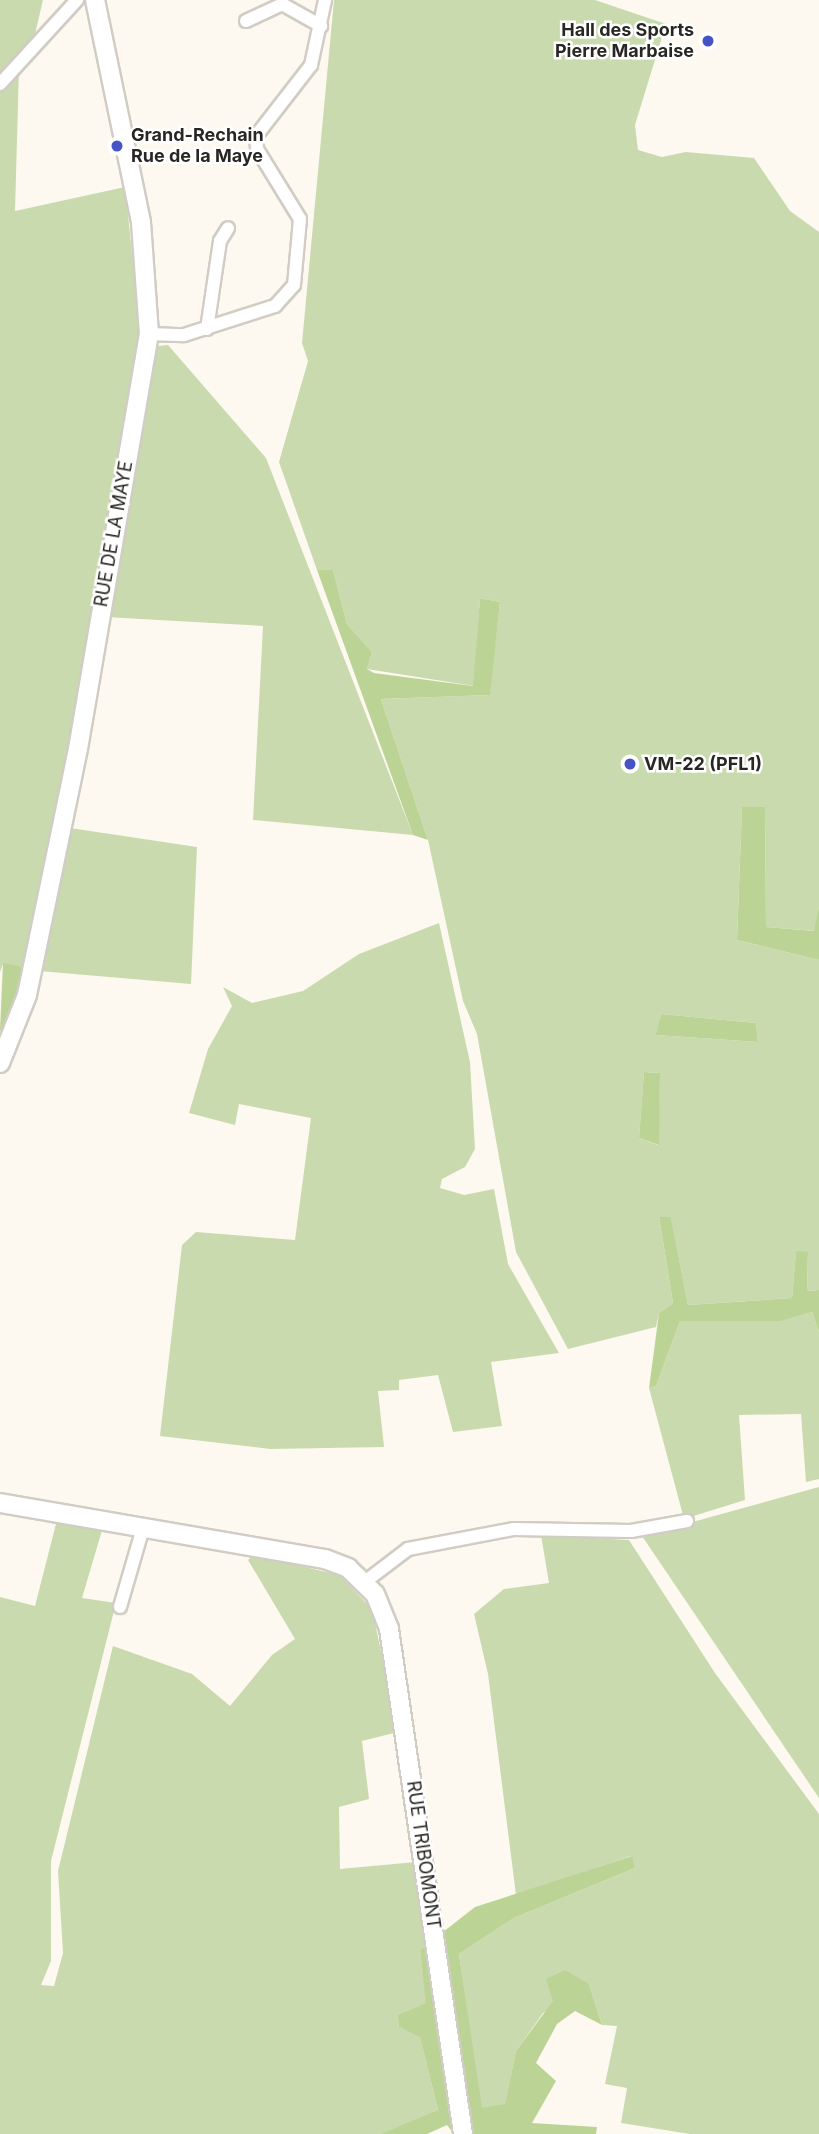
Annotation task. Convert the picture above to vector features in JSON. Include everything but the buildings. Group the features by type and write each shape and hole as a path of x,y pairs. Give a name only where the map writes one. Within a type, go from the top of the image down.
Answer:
{"street":[{"path":"0,85 77,0"},
{"name":"RUE DE LA MAYE","path":"0,1063 27,995 78,749 149,334 141,222 95,0"},
{"path":"149,334 207,329 275,306 294,285 300,219 257,149 256,136 311,65 325,0"},
{"path":"246,21 282,4 321,26"},
{"path":"207,329 220,241 228,228"},
{"path":"0,1503 325,1559 366,1581 408,1549 514,1529 631,1531 687,1521"},
{"path":"120,1607 143,1528"},
{"name":"RUE TRIBOMONT","path":"366,1581 389,1629 463,2134"}],"green space":[{"path":"0,0 43,0 35,34 0,78"},
{"path":"334,0 595,0 666,24 635,125 638,150 662,157 686,152 754,158 790,211 819,232 819,906 815,931 766,927 765,808 742,807 737,940 819,960 819,1290 807,1291 808,1252 796,1252 792,1298 688,1305 671,1218 659,1217 673,1303 659,1313 656,1327 568,1349 516,1252 477,1034 463,1001 428,840 381,699 489,695 500,602 480,598 474,686 367,669 372,652 347,624 333,570 317,570 279,462 308,361 302,343","holes":["661,1014 756,1023 758,1042 657,1035","644,1072 660,1073 658,1145 639,1138"]},
{"path":"19,69 15,211 125,187 141,337 29,968 3,964 0,972 0,88"},
{"path":"168,345 266,458 413,835 253,820 263,626 106,617 158,346"},
{"path":"317,570 333,570 347,624 372,652 367,669 374,673 473,686 480,598 500,602 490,695 381,699 428,840 413,835"},
{"path":"742,807 765,807 766,927 814,931 819,906 819,960 737,940"},
{"path":"70,828 197,847 191,984 39,971"},
{"path":"439,923 470,1062 475,1149 465,1167 442,1179 440,1188 464,1195 494,1189 508,1264 559,1353 491,1362 502,1426 453,1432 438,1375 399,1380 399,1390 378,1391 384,1447 270,1449 160,1436 182,1245 196,1232 295,1240 311,1118 239,1104 235,1125 189,1113 208,1049 232,1006 223,987 252,1003 303,991 359,954"},
{"path":"3,963 29,968 9,1029 0,1030"},
{"path":"661,1014 756,1023 758,1042 656,1035"},
{"path":"644,1072 660,1073 659,1145 639,1138"},
{"path":"659,1217 671,1217 688,1305 792,1298 796,1251 808,1252 807,1291 819,1290 819,1332 812,1312 781,1321 680,1321 656,1386 649,1388 659,1313 673,1303"},
{"path":"812,1312 819,1332 819,1479 806,1482 801,1414 739,1415 745,1500 684,1519 649,1388 656,1386 680,1321 780,1321"},
{"path":"819,1487 819,1798 642,1536"},
{"path":"57,1520 103,1527 82,1598 116,1603 51,1861 51,1961 41,1985 54,1986 63,1953 58,1871 113,1646 192,1674 230,1706 272,1655 295,1639 248,1560 254,1555 339,1575 372,1609 398,1732 362,1741 369,1799 339,1807 340,1869 416,1862 428,1944 420,1950 427,2003 397,2015 399,2027 420,2036 438,2110 387,2134 0,2134 0,1597 35,1606"},
{"path":"541,1535 629,1540 715,1673 819,1814 819,2134 690,2134 621,2123 627,2088 605,2084 617,2026 602,2025 589,1984 543,2013 516,2051 505,2105 481,2109 459,1954 514,1918 635,1868 631,1856 516,1895 488,1674 474,1614 504,1589 549,1583"},
{"path":"632,1856 635,1868 514,1918 459,1954 482,2108 505,2104 516,2051 553,2001 546,1979 565,1970 589,1984 602,2025 575,2011 557,2024 536,2063 556,2081 532,2123 597,2127 596,2134 454,2134 447,2125 427,2134 381,2134 438,2110 420,2037 399,2027 397,2015 426,2003 420,1950 475,1907"}],"place":[{"name":"Hall des Sports Pierre Marbaise","path":"708,41"},
{"name":"Grand-Rechain Rue de la Maye","path":"117,146"},
{"name":"VM-22 (PFL1)","path":"630,764"}]}
